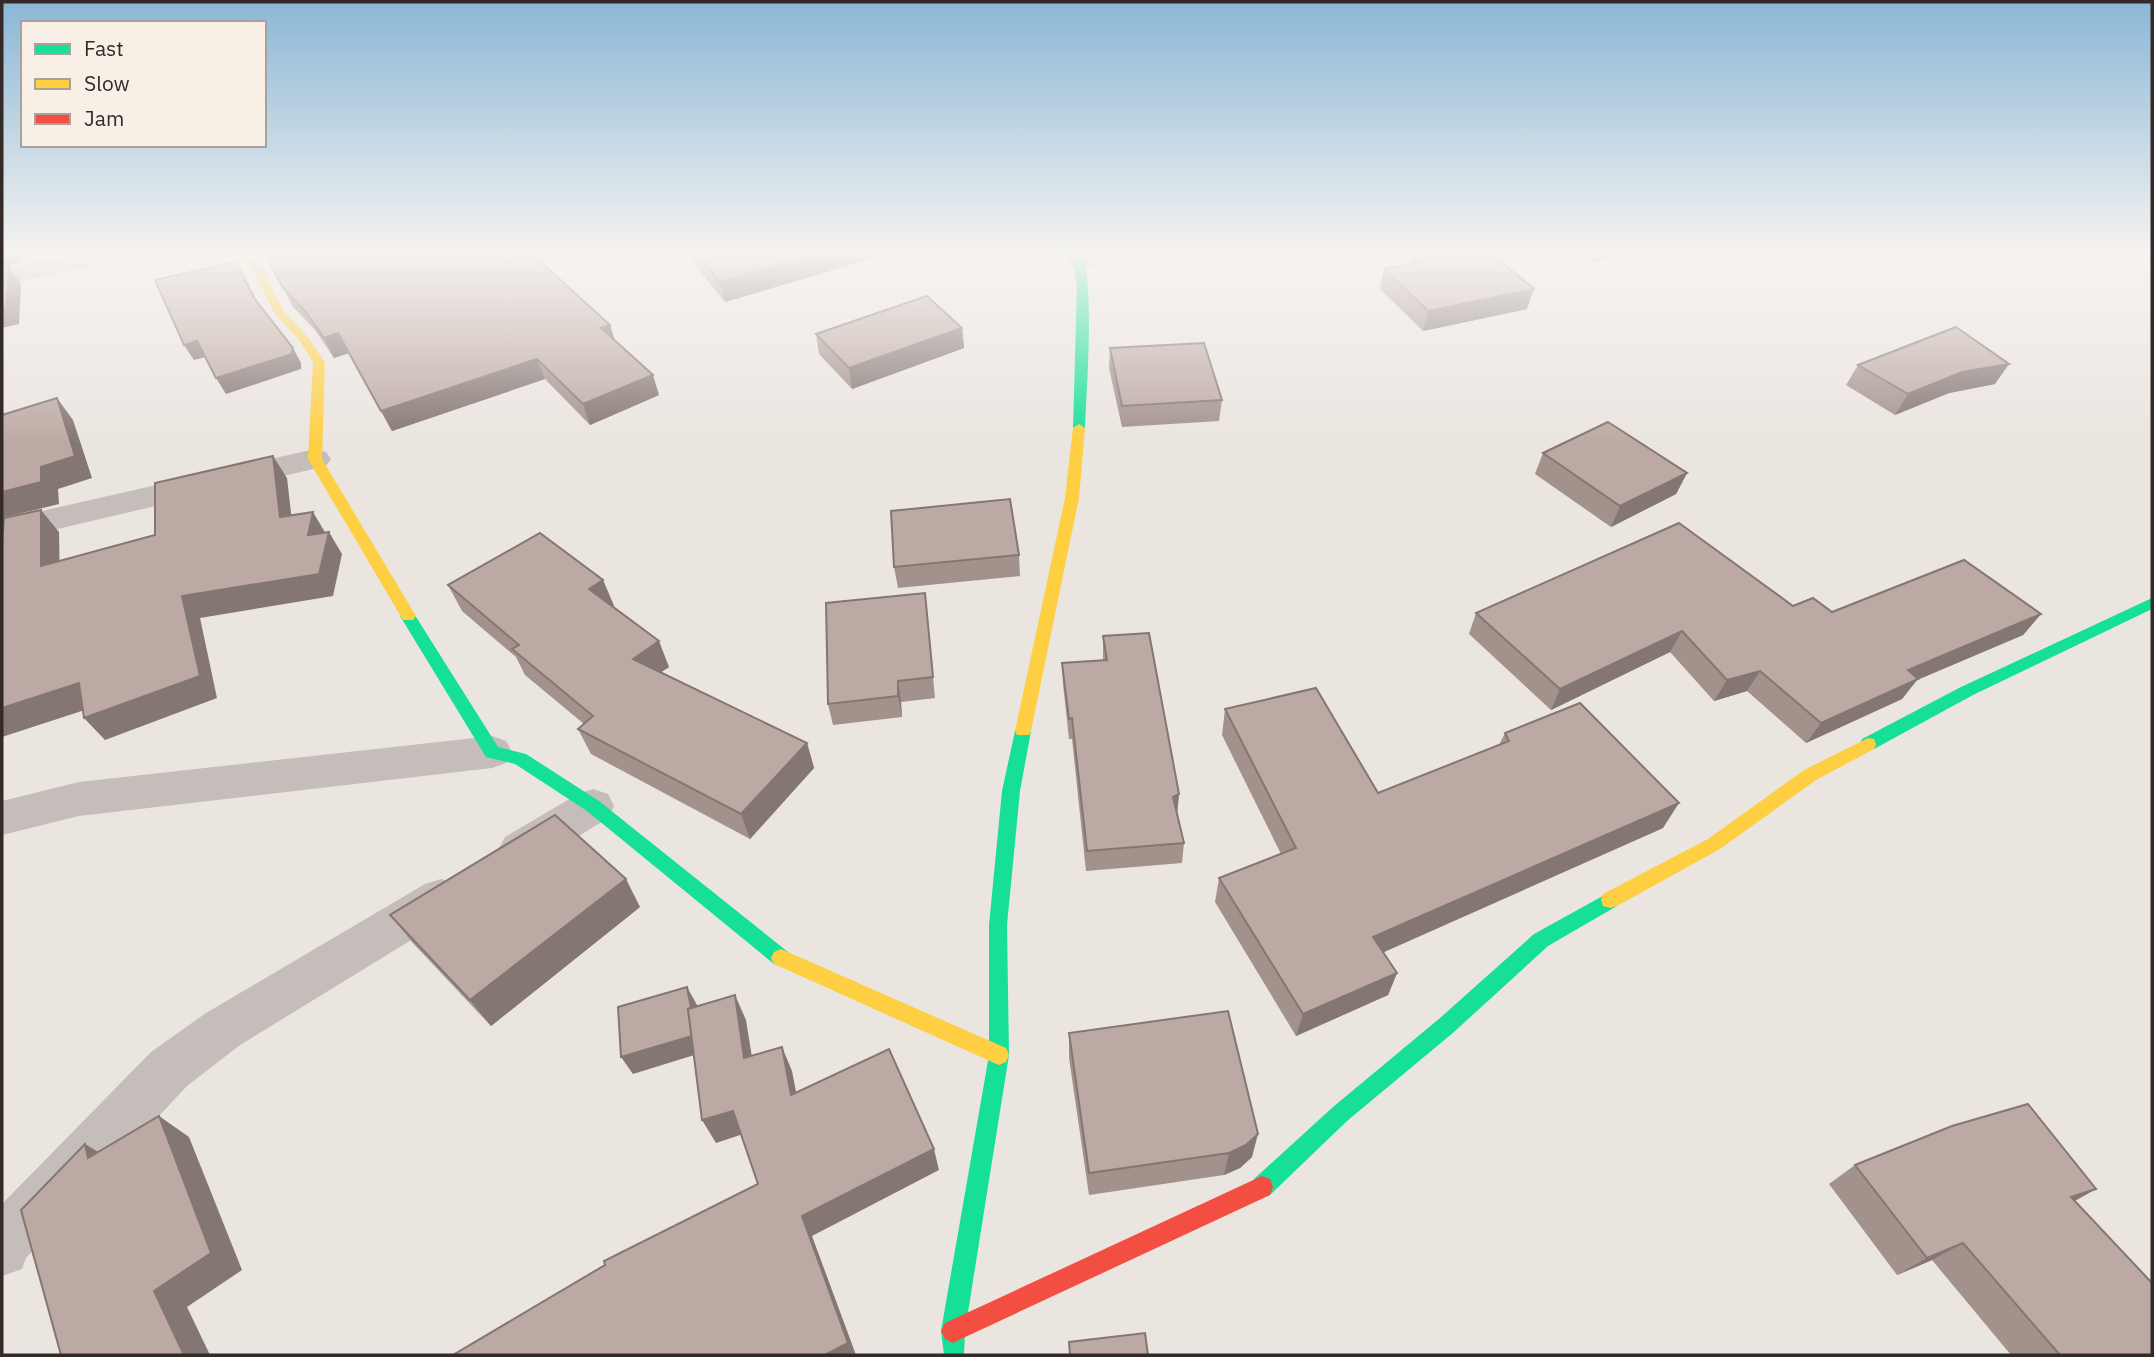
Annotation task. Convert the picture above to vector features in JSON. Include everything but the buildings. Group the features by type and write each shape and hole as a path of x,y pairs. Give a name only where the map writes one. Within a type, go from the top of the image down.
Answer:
{"street":[{"path":"284,317 303,338 318,362 315,459 465,712 492,752"},
{"path":"954,1355 954,1331 999,1055 998,925 1011,791 1072,498 1079,424 1081,317"},
{"path":"2,565 3,530 315,459"},
{"path":"954,1331 1260,1189 1340,1114 1447,1025 1541,940 1714,844 1810,775 1967,691 2152,603"},
{"path":"2,818 79,799 492,752 520,759 593,806 781,958 999,1055"},
{"path":"2,1249 6,1239 169,1069 223,1030 593,806"}],"traffic: fast":[{"path":"1079,428 1082,317"},
{"path":"1868,744 1967,691 2152,603"},
{"path":"408,616 492,752 520,759 593,806 781,958"},
{"path":"954,1350 953,1331 999,1055 998,925 1011,791 1023,731"},
{"path":"1262,1187 1340,1114 1447,1025 1541,940 1610,900"}],"traffic: slow":[{"path":"284,317 303,338 319,362 315,459 408,616"},
{"path":"1023,731 1072,498 1079,428"},
{"path":"1610,900 1714,844 1810,775 1868,744"},
{"path":"781,958 999,1055"}],"traffic: jam":[{"path":"953,1331 1262,1187"}]}
